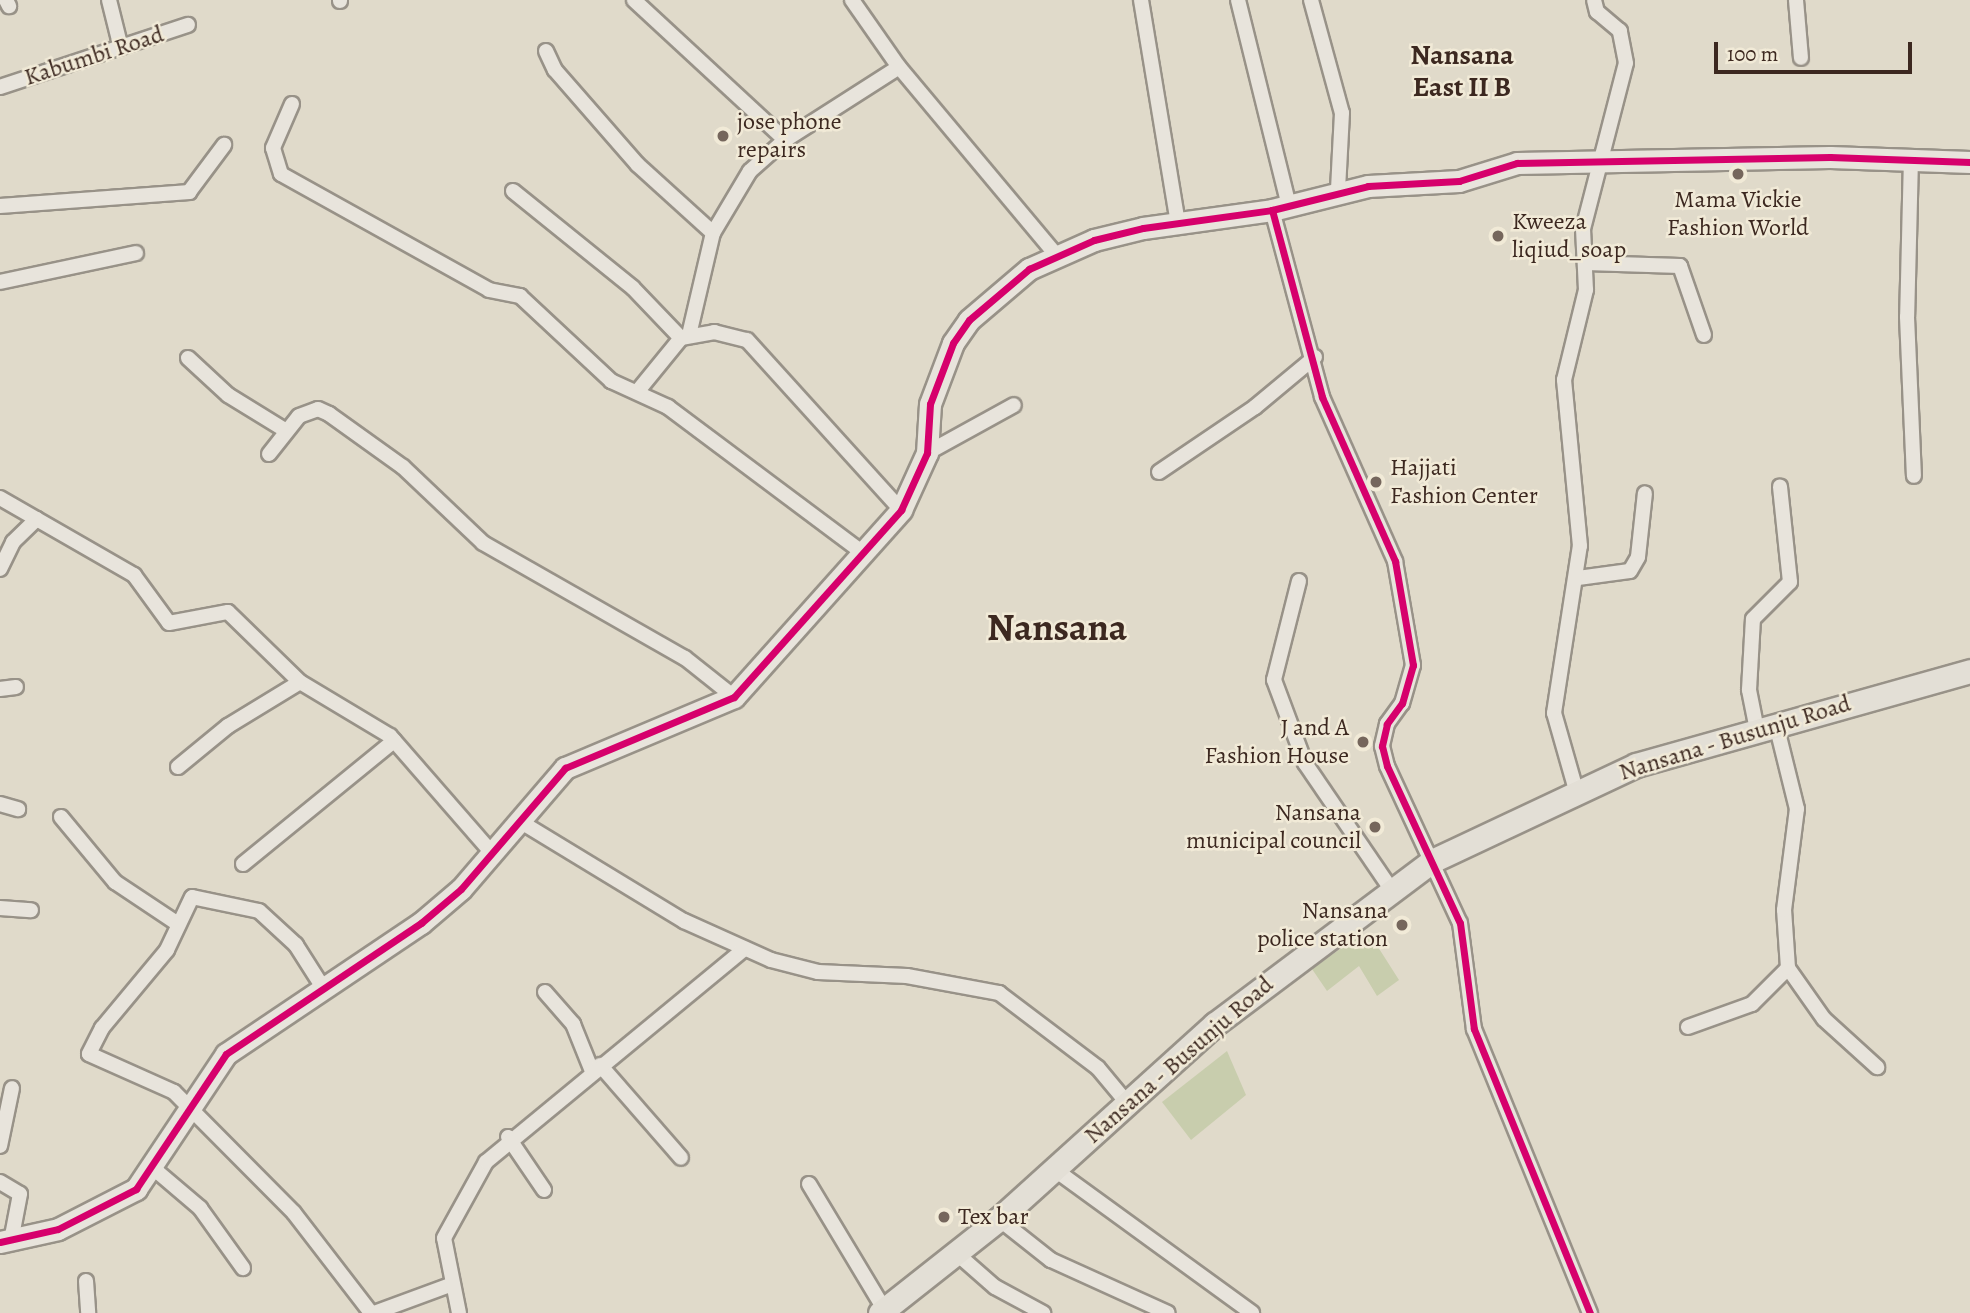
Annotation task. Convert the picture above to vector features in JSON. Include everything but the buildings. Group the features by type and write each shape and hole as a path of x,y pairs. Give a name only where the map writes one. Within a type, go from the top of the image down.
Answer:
{"main road":[{"name":"Nansana - Busunju Road","path":"882,1311 999,1219 1215,1024 1391,889 1432,861 1576,790 1636,765 1970,671"}],"street":[{"path":"109,0 121,48"},
{"path":"634,0 785,140"},
{"path":"852,0 899,67 1057,256"},
{"path":"1141,0 1178,223"},
{"path":"1238,0 1322,397 1395,561 1413,665 1382,746 1460,923 1474,1029 1590,1313"},
{"path":"1311,0 1342,113 1338,190"},
{"path":"1576,790 1563,756 1554,685 1578,578 1563,394 1586,263 1583,229 1604,163 1625,45 1594,0"},
{"path":"1796,0 1801,58"},
{"name":"Kabumbi Road","path":"0,87 188,25"},
{"path":"546,51 555,70 638,165 713,233"},
{"path":"638,392 685,336 713,233 750,171 785,140 899,67"},
{"path":"292,104 273,148 281,174 489,290 520,296 611,381 668,407 863,553"},
{"path":"0,206 189,192 224,145"},
{"path":"1911,158 1907,317 1914,476"},
{"path":"5,1242 58,1229 118,1202 153,1168 187,1105 226,1054 321,986 454,905 492,853 565,768 734,697 901,510 927,453 930,404 953,343 989,302 1057,256 1094,240 1178,223 1280,208 1338,190 1459,181 1517,163 1911,158 1970,162"},
{"path":"513,191 633,288 685,336 747,340 901,510"},
{"path":"0,282 136,253"},
{"path":"1586,263 1680,266 1704,335"},
{"path":"1159,472 1255,407 1315,357"},
{"path":"188,358 229,395 285,430"},
{"path":"927,453 1014,405"},
{"path":"269,454 285,430 308,411 329,414 403,467 482,543 685,658 734,697"},
{"path":"1780,487 1790,582 1753,619 1749,690 1797,809 1784,910 1788,968 1824,1019 1877,1067"},
{"path":"1578,578 1630,571 1638,557 1645,493"},
{"path":"0,498 134,575 169,623 228,612 300,682 394,741 492,853"},
{"path":"0,569 13,542 37,519"},
{"path":"1299,581 1274,680 1305,763 1391,889"},
{"path":"178,767 228,726 300,682"},
{"path":"0,688 16,687"},
{"path":"243,864 394,741"},
{"path":"0,804 18,809"},
{"path":"61,817 115,882 178,925"},
{"path":"521,822 684,920 744,948 818,972 907,976 999,993 1098,1068 1128,1104"},
{"path":"321,986 296,946 248,905 192,897 167,950 102,1028 89,1054 157,1081 187,1105 294,1213 372,1313 450,1285"},
{"path":"0,908 31,910"},
{"path":"459,1313 450,1285 444,1238 450,1222 508,1137 744,948"},
{"path":"1688,1027 1752,1004 1788,968"},
{"path":"545,992 573,1024 596,1068 681,1158"},
{"path":"0,1146 12,1088"},
{"path":"508,1137 544,1190"},
{"path":"153,1168 200,1208 243,1268"},
{"path":"1054,1169 1252,1313"},
{"path":"0,1182 20,1194 5,1242"},
{"path":"809,1184 882,1311"},
{"path":"999,1219 1051,1260 1168,1313"},
{"path":"955,1252 995,1287 1043,1313"},
{"path":"86,1281 88,1313"}],"green space":[{"path":"1360,935 1371,936 1399,980 1377,996 1359,966 1327,991 1312,969"},
{"path":"1227,1051 1246,1095 1191,1140 1162,1102"}],"cycle path":[{"path":"0,1242 58,1229 136,1189 226,1054 421,923 461,889 565,768 734,697 901,510 927,453 930,404 953,343 969,320 1029,269 1094,240 1143,228 1272,210 1368,186 1459,181 1517,163 1830,157 1970,162"},
{"path":"1272,210 1322,397 1395,561 1413,665 1402,703 1387,724 1382,746 1387,766 1460,923 1474,1029 1590,1313"}],"place":[{"name":"jose phone repairs","path":"723,136"},
{"name":"Mama Vickie Fashion World","path":"1738,174"},
{"name":"Kweeza liqiud_soap","path":"1498,236"},
{"name":"Hajjati Fashion Center","path":"1376,482"},
{"name":"J and A Fashion House","path":"1363,742"},
{"name":"Nansana municipal council","path":"1375,827"},
{"name":"Nansana police station","path":"1402,925"},
{"name":"Tex bar","path":"944,1217"}],"district":[{"name":"Nansana East II B","path":"1462,71"},
{"name":"Nansana","path":"1057,628"}]}
